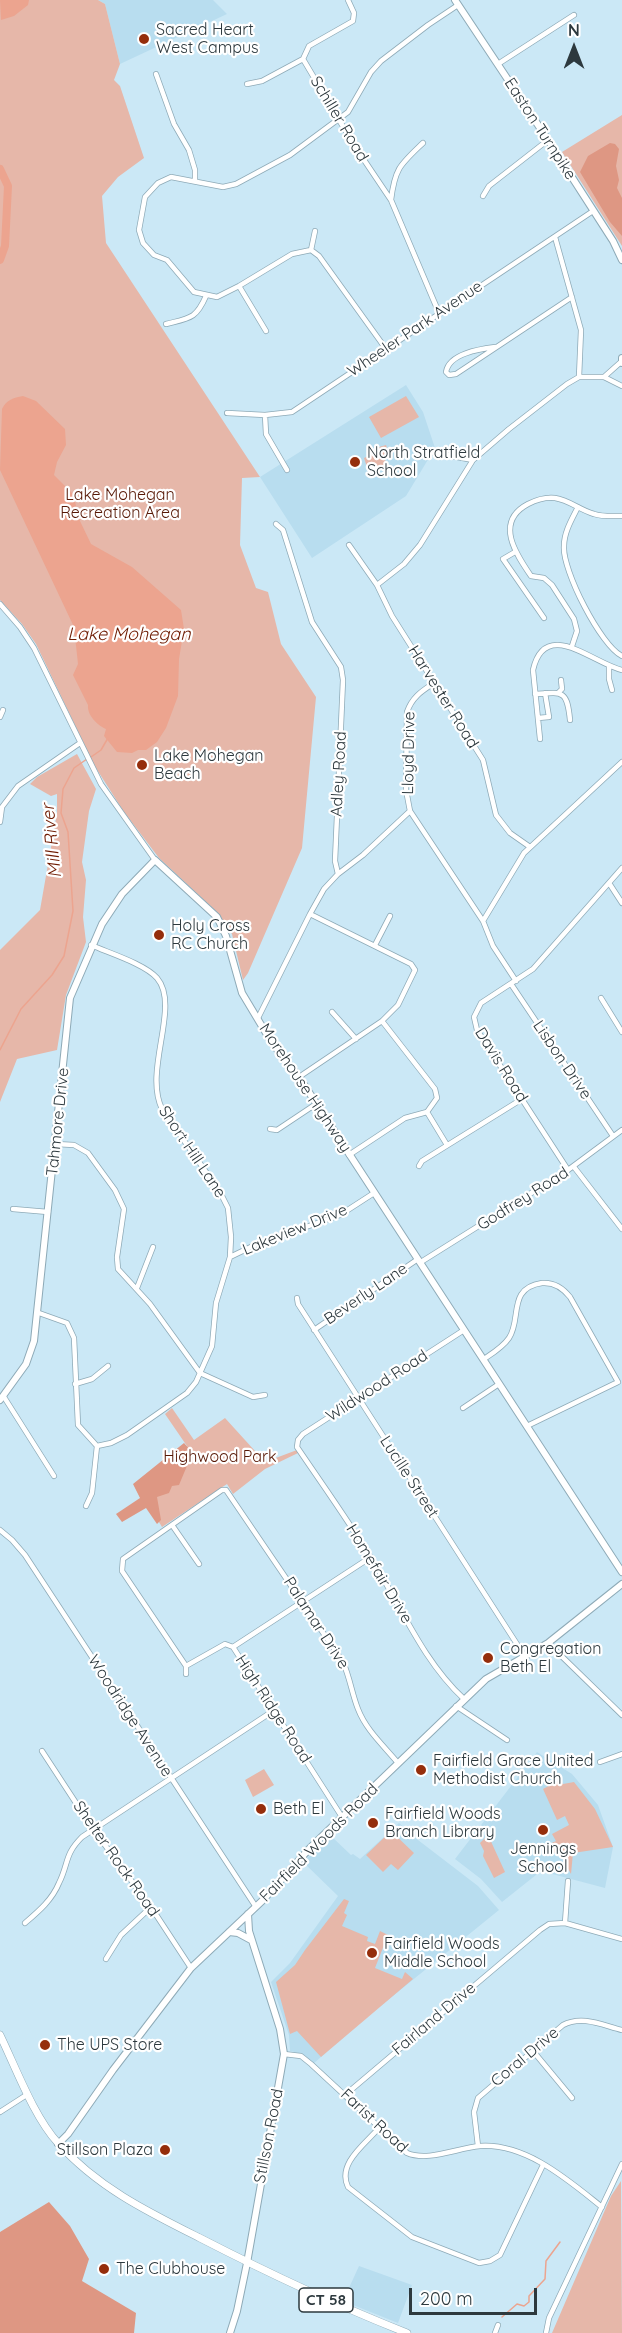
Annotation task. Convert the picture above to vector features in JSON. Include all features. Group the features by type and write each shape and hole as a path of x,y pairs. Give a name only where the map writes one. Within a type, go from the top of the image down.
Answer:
{"main road":[{"name":"Easton Turnpike","path":"457,3 548,140 622,260"},
{"name":"Tahmore Drive","path":"2,1399 26,1364 34,1341 39,1313 70,998 102,924 122,894 155,860"},
{"name":"Morehouse Highway","path":"155,860 217,917 226,936 242,993 272,1043 299,1077 622,1572"},
{"name":"Fairfield Woods Road","path":"58,2144 68,2134 113,2070 191,1968 256,1907 310,1848 486,1679 548,1643 622,1584"},
{"name":"Stillson Road","path":"230,2333 247,2263 284,2054 280,2029 249,1930 248,1914"},
{"path":"229,1932 238,1933 252,1941"},
{"name":"CT 58","path":"0,2035 28,2094 58,2144 88,2173 120,2196 247,2263 337,2305 407,2333"}],"street":[{"path":"303,59 309,46 354,21 354,13 348,0"},
{"path":"386,349 319,256 310,250 292,254 217,297 194,292 167,260 154,255 143,243 139,230 145,197 158,183 171,177 223,187 236,184 290,155 340,120 352,107 371,72 381,61 457,3"},
{"path":"498,64 574,15"},
{"name":"Schiller Road","path":"247,84 262,81 303,59 391,200 439,313"},
{"path":"156,74 174,124 189,150 195,170 195,181"},
{"path":"483,196 489,186 548,140"},
{"path":"391,200 393,181 399,165 423,143"},
{"name":"Wheeler Park Avenue","path":"227,413 265,415 292,412 593,211"},
{"path":"310,250 315,231"},
{"path":"555,237 581,330 579,377"},
{"path":"238,286 266,331"},
{"path":"166,324 189,319 198,313 206,296"},
{"path":"496,347 475,350 461,356 449,365 447,372 449,375 456,374 572,297"},
{"path":"604,377 622,361"},
{"path":"377,585 404,564 420,544 473,460 525,416 579,377 604,377 622,386"},
{"path":"265,415 266,434 287,470"},
{"path":"424,451 473,460"},
{"path":"572,646 577,631 574,619 552,585 544,578 531,576 515,552 510,537 510,528 516,514 525,506 547,498 564,500 594,514 609,517 622,516"},
{"path":"578,507 565,535 564,558 567,570 601,634 613,651 622,656"},
{"name":"Adley Road","path":"276,524 283,530 312,622 341,668 343,680 335,861 338,874"},
{"name":"Harvester Road","path":"349,544 377,585 392,616 483,760 496,815 510,833 531,847"},
{"path":"515,552 503,559 544,618"},
{"path":"523,588 531,576"},
{"name":"Morehouse Highway","path":"0,604 34,648 101,784 155,860"},
{"path":"540,739 533,670 540,654 552,646 572,646 609,666 622,670"},
{"path":"609,666 612,690"},
{"path":"559,692 562,689 561,680"},
{"name":"Lloyd Drive","path":"434,683 416,695 407,712 406,790 410,811 483,921 493,946 514,982"},
{"path":"535,694 559,692"},
{"path":"559,692 568,702 570,720"},
{"path":"538,718 549,717 545,693"},
{"path":"0,717 3,710"},
{"path":"0,822 1,807 11,793 25,780 80,743"},
{"path":"483,921 519,860 622,762"},
{"path":"258,1018 324,889 410,811"},
{"name":"Davis Road","path":"568,1170 477,1030 474,1021 475,1013 481,1003 539,963 622,868"},
{"path":"609,884 622,903"},
{"path":"299,1077 382,1021 398,1005 415,970 411,963 310,914"},
{"path":"375,945 390,916"},
{"name":"Short Hill Lane","path":"91,945 148,971 158,979 163,989 165,1007 155,1076 157,1099 220,1192 228,1208 231,1237 230,1257"},
{"name":"Lisbon Drive","path":"514,982 614,1136"},
{"path":"601,998 622,1032"},
{"path":"332,1012 356,1039"},
{"path":"349,1155 405,1118 427,1112 437,1098 435,1089 382,1021"},
{"path":"419,1166 422,1161 522,1098"},
{"path":"270,1129 277,1130 316,1104"},
{"path":"427,1112 447,1145"},
{"name":"Godfrey Road","path":"419,1261 574,1167 622,1131"},
{"path":"56,1144 74,1144 88,1153 116,1190 124,1209 117,1257 118,1269 137,1288 200,1372 253,1397 265,1395"},
{"path":"574,1167 621,1226"},
{"name":"Lakeview Drive","path":"97,1446 111,1443 127,1434 187,1393 212,1346 216,1303 230,1257 255,1245 340,1215 374,1193"},
{"path":"12,1209 48,1212"},
{"path":"137,1288 153,1247"},
{"name":"Beverly Lane","path":"314,1330 419,1261"},
{"path":"484,1359 511,1336 517,1301 529,1288 537,1284 550,1283 559,1287 570,1297 618,1382 527,1426"},
{"name":"Lucille Street","path":"297,1298 298,1304 314,1330 524,1655"},
{"path":"39,1313 67,1323 74,1338 78,1425 97,1446 92,1493 86,1506"},
{"name":"Wildwood Road","path":"297,1447 298,1440 303,1434 464,1330"},
{"path":"75,1384 92,1379 108,1366"},
{"path":"463,1408 499,1384"},
{"path":"2,1399 54,1476"},
{"name":"Homefair Drive","path":"297,1447 371,1557 428,1658 445,1681 464,1699"},
{"name":"Palamar Drive","path":"172,1525 222,1490 229,1492 344,1662 358,1709 370,1731 398,1763"},
{"path":"186,1674 186,1666 122,1570 121,1565 123,1558 172,1525 198,1564"},
{"name":"Woodridge Avenue","path":"0,1530 25,1556 256,1907"},
{"path":"233,1647 371,1557"},
{"path":"548,1643 622,1715"},
{"name":"High Ridge Road","path":"186,1666 225,1644 233,1647 342,1817"},
{"path":"456,1706 507,1740"},
{"path":"25,1923 50,1900 60,1882 72,1847 93,1829 273,1711"},
{"name":"Shelter Rock Road","path":"42,1751 93,1829 151,1907 191,1968"},
{"path":"600,1762 622,1754"},
{"path":"568,1881 565,1923 622,1939"},
{"path":"106,1959 121,1935 151,1907"},
{"name":"Fairland Drive","path":"345,2095 540,1930 549,1924 565,1923"},
{"name":"Coral Drive","path":"478,2146 474,2112 478,2098 562,2025 572,2020 592,2022 622,2030"},
{"path":"533,2051 572,2098"},
{"name":"Farist Road","path":"284,2054 301,2056 406,2153 413,2156 478,2146 509,2150 543,2165 602,2206"},
{"path":"0,2112 28,2094"},
{"path":"378,2129 347,2164 344,2179 348,2187 412,2237 479,2263 490,2261 500,2255 543,2165"},
{"path":"546,2333 549,2318 622,2164"},
{"path":"495,2333 498,2325"}],"shaded area":[{"name":"Sacred Heart West Campus","path":"98,0 213,0 227,14 120,64 105,4"},
{"path":"610,143 615,144 619,149 616,166 619,180 617,188 622,198 622,236 610,222 580,172 588,156"},
{"name":"North Stratfield School","path":"406,385 423,412 435,448 406,496 312,558 260,477"},
{"path":"184,1443 195,1455 189,1461 179,1485 172,1486 169,1493 157,1497 161,1520 157,1524 146,1508 122,1522 116,1514 140,1498 133,1484"},
{"name":"Jennings School","path":"537,1752 572,1774 598,1805 613,1847 605,1888 541,1871 502,1902 481,1879 455,1859"},
{"name":"Fairfield Woods Middle School","path":"399,1823 478,1886 499,1910 362,2021 313,2064 303,2054 290,2051 289,2035 271,1982 290,1963 338,1896 303,1862 330,1835 351,1855 360,1859"},
{"path":"49,2202 70,2226 89,2259 82,2281 136,2313 134,2333 0,2333 0,2232"},
{"path":"359,2266 412,2285 398,2323 343,2301"}],"green space":[{"name":"Lake Mohegan Recreation Area","path":"0,0 98,0 105,4 120,64 114,80 120,86 144,158 118,177 102,196 106,243 260,477 242,478 240,545 256,588 268,592 281,644 316,697 302,848 243,980 232,934 218,913 159,858 124,812 94,765 36,644 22,624 0,600"},
{"path":"622,115 622,246 562,152"},
{"path":"406,396 419,417 381,438 369,417"},
{"path":"386,445 389,454 384,457 387,465 369,473 364,458 380,451 379,447"},
{"path":"77,754 96,789 89,811 82,862 86,880 83,917 86,942 66,995 57,1050 17,1059 0,1102 0,950 40,910 57,813 57,794 51,796 30,784 37,777"},
{"name":"Highwood Park","path":"172,1408 194,1440 225,1418 265,1462 297,1450 298,1453 265,1469 233,1494 227,1484 162,1527 137,1486 189,1449 165,1414"},
{"path":"264,1769 274,1785 253,1797 245,1780"},
{"path":"560,1780 563,1784 574,1782 595,1809 613,1847 573,1853 571,1874 563,1859 545,1846 556,1841 552,1834 569,1825 565,1816 557,1820 543,1789"},
{"path":"391,1831 414,1853 398,1870 391,1864 383,1872 366,1855"},
{"path":"488,1835 505,1872 494,1878 483,1856 484,1851 480,1843"},
{"path":"344,1899 349,1901 344,1913 347,1915 342,1926 368,1937 367,1941 375,1944 380,1931 388,1935 375,1968 402,1979 405,1972 413,1979 321,2057 297,2031 290,2034 276,1982 295,1965"},
{"path":"621,2181 622,2333 552,2333 611,2196"}],"water":[{"path":"0,0 29,0 28,5 14,16 1,20"},
{"name":"Lake Mohegan","path":"23,396 36,401 65,429 66,445 57,462 54,475 73,494 80,521 91,544 132,567 181,610 184,629 179,659 178,696 166,728 157,742 146,750 132,753 117,752 104,736 106,729 91,716 73,675 78,664 74,627 0,470 2,409 10,400"}],"waterway":[{"name":"Mill River","path":"0,169 8,186 5,246 0,260"},
{"name":"Mill River","path":"91,757 101,750 108,738"},
{"name":"Mill River","path":"0,1050 21,1009 52,975 64,956 73,911 68,832 61,813 63,789 74,768 87,759"},
{"path":"502,2317 517,2304 524,2306 529,2302 529,2296 545,2279 546,2261 560,2242"}],"place":[{"name":"Sacred Heart West Campus","path":"144,39"},
{"name":"North Stratfield School","path":"355,462"},
{"name":"Lake Mohegan Beach","path":"142,765"},
{"name":"Holy Cross RC Church","path":"159,935"},
{"name":"Congregation Beth El","path":"488,1658"},
{"name":"Fairfield Grace United Methodist Church","path":"421,1770"},
{"name":"Beth El","path":"261,1809"},
{"name":"Fairfield Woods Branch Library","path":"373,1823"},
{"name":"Jennings School","path":"543,1830"},
{"name":"Fairfield Woods Middle School","path":"372,1953"},
{"name":"The UPS Store","path":"45,2045"},
{"name":"Stillson Plaza","path":"165,2150"},
{"name":"The Clubhouse","path":"104,2269"}]}
